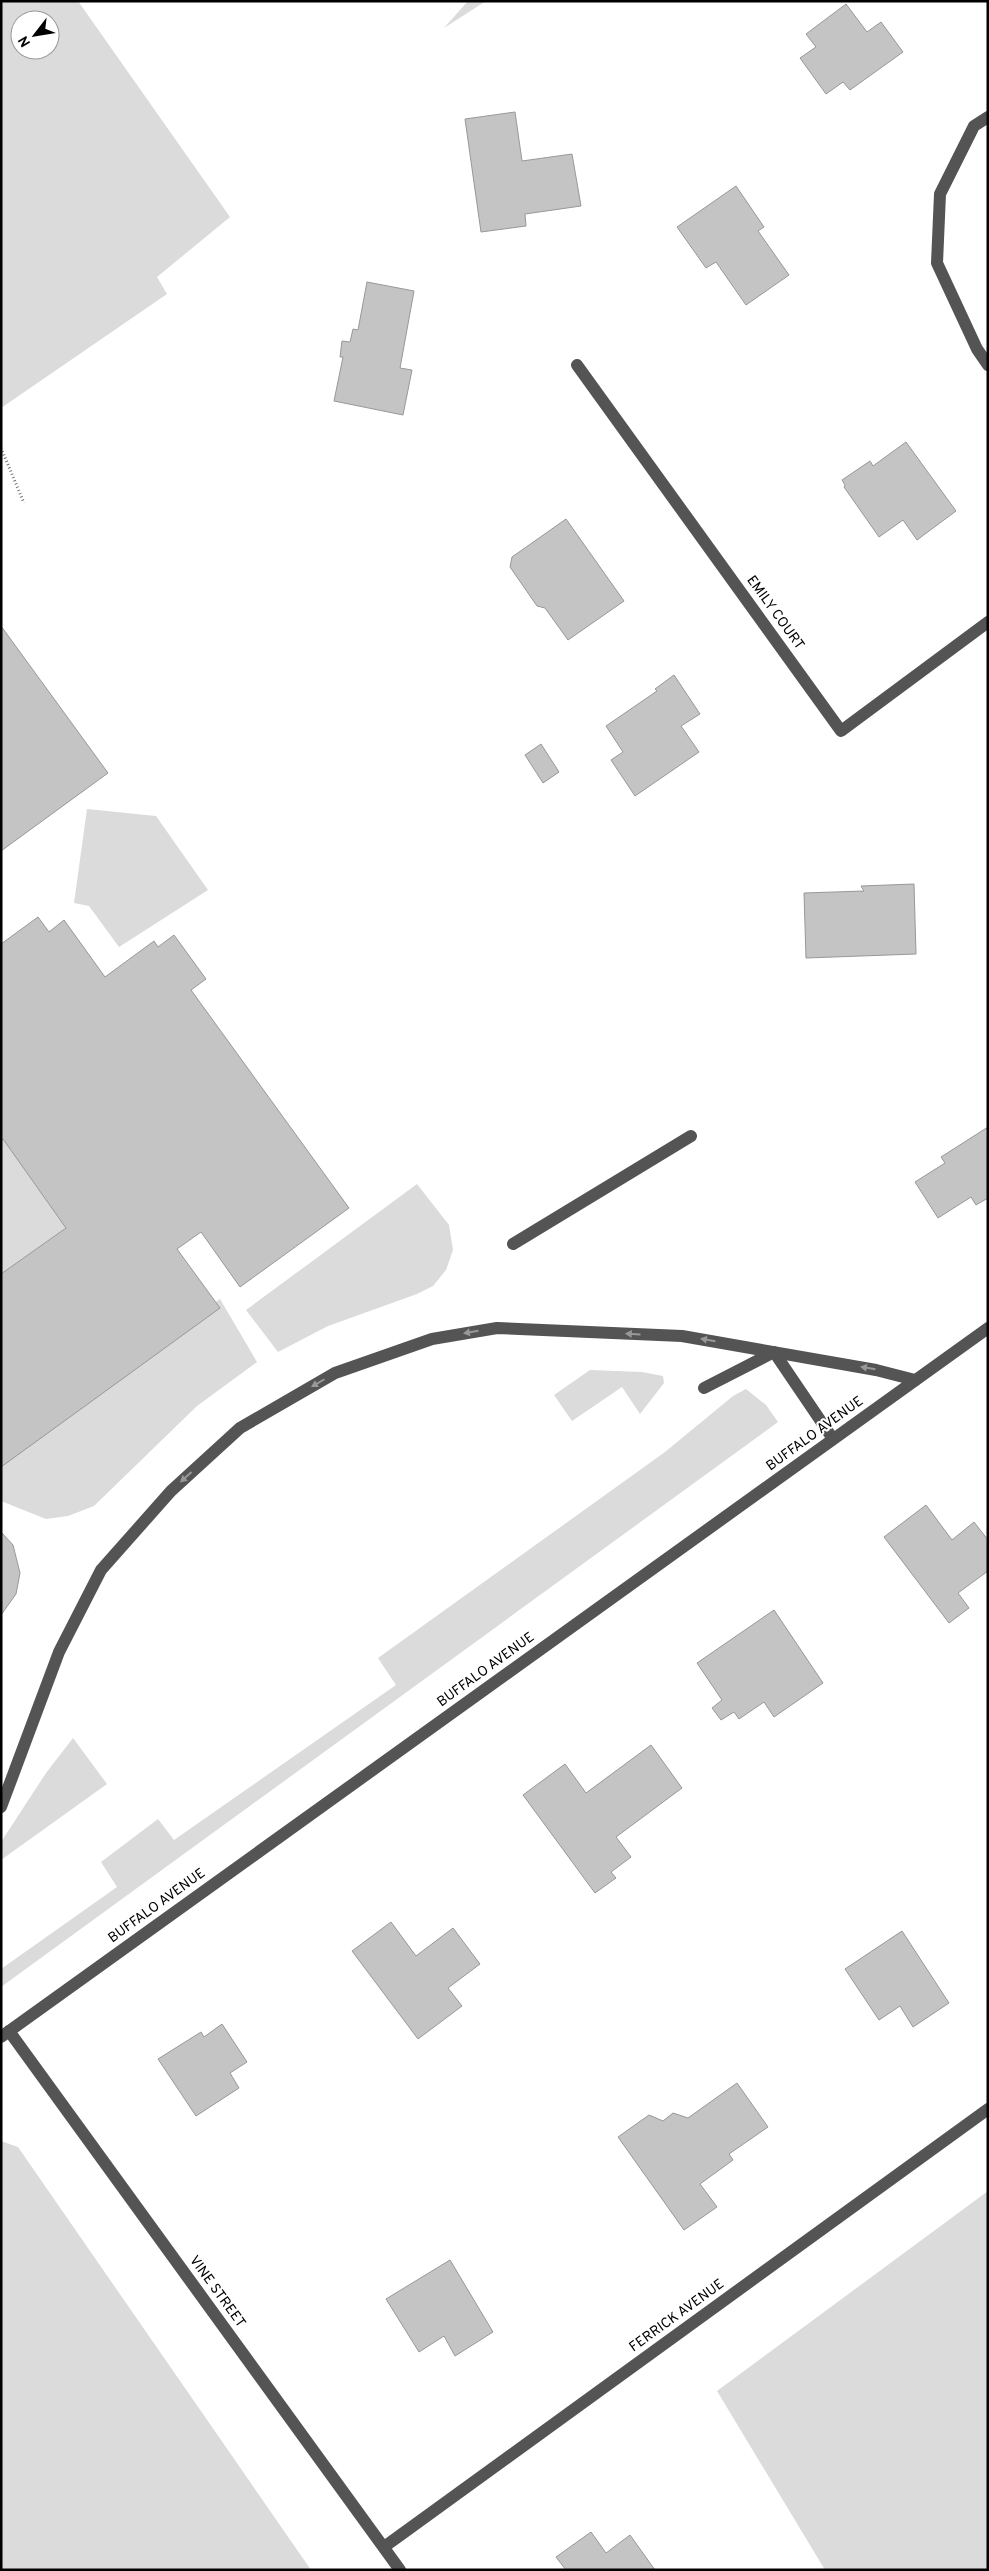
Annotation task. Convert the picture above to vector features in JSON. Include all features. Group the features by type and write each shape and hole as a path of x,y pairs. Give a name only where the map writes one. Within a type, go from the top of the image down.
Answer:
{"street":[{"path":"988,117 974,126 940,194 937,263 977,349 988,365"},
{"name":"EMILY COURT","path":"577,365 841,731 988,622"},
{"path":"513,1244 691,1136"},
{"path":"1,1807 59,1652 101,1570 171,1491 240,1428 335,1373 432,1339 497,1328 682,1336 876,1370 915,1380"},
{"name":"BUFFALO AVENUE","path":"5,2034 988,1328"},
{"path":"704,1388 774,1352"},
{"path":"774,1352 833,1439"},
{"name":"VINE STREET","path":"5,2034 400,2570"},
{"name":"FERRICK AVENUE","path":"384,2547 988,2109"}],"path":[{"path":"1,448 24,504"}],"shaded area":[{"path":"1,1 78,1 230,217 157,277 167,294 1,408"},
{"path":"468,1 486,1 444,28"},
{"path":"87,809 156,816 208,890 119,947 89,906 74,903"},
{"path":"3,1139 66,1228 1,1274 1,1140"},
{"path":"417,1184 449,1225 453,1250 446,1270 433,1286 417,1294 328,1326 278,1352 246,1310"},
{"path":"220,1299 257,1362 197,1406 94,1506 68,1516 46,1519 1,1501 1,1455"},
{"path":"590,1370 642,1372 663,1376 664,1383 640,1414 622,1387 572,1421 554,1395"},
{"path":"746,1389 766,1405 778,1422 1,1987 1,1969 117,1887 101,1862 158,1819 174,1840 396,1685 378,1658 665,1452 733,1396"},
{"path":"73,1738 107,1784 1,1860 1,1842 46,1773"},
{"path":"1,2141 18,2147 311,2570 1,2570"},
{"path":"988,2191 988,2570 825,2570 717,2391"}],"building":[{"path":"846,4 867,32 881,22 903,52 850,90 843,82 826,94 800,58 816,47 806,34"},
{"path":"515,112 522,161 572,154 581,206 525,214 526,226 481,232 465,119"},
{"path":"736,186 764,227 758,231 789,275 746,305 716,262 706,268 677,227"},
{"path":"367,282 414,291 400,368 412,370 403,415 334,401 343,357 340,357 342,341 350,342 353,329 358,330"},
{"path":"906,442 956,511 917,540 903,520 879,537 844,487 845,485 842,480 870,461 873,466"},
{"path":"566,519 624,601 568,640 545,608 537,606 510,567 512,557"},
{"path":"1,626 108,773 1,851"},
{"path":"674,675 700,714 681,726 699,752 635,796 611,760 623,752 606,726 657,691 655,689"},
{"path":"541,744 559,772 543,783 525,755"},
{"path":"914,884 916,954 806,958 804,893 864,891 861,886"},
{"path":"38,917 49,932 64,920 105,977 154,941 158,947 174,935 206,979 191,990 349,1208 240,1287 201,1232 177,1249 220,1308 1,1467 1,1274 66,1228 3,1139 1,1140 1,944"},
{"path":"988,1127 988,1198 976,1205 971,1197 938,1218 915,1182 945,1163 941,1157"},
{"path":"926,1505 952,1540 974,1522 988,1540 988,1571 958,1593 969,1608 949,1623 884,1537"},
{"path":"1,1532 13,1545 20,1573 16,1594 1,1615"},
{"path":"774,1610 823,1683 774,1717 764,1702 739,1719 734,1712 721,1720 712,1708 722,1700 697,1663"},
{"path":"651,1745 682,1788 616,1837 631,1857 611,1872 616,1878 595,1893 523,1795 565,1764 586,1793"},
{"path":"391,1922 416,1956 453,1928 480,1964 448,1988 462,2006 418,2039 352,1951"},
{"path":"902,1931 949,2003 913,2027 900,2006 879,2020 845,1969"},
{"path":"222,2024 247,2062 230,2073 239,2088 196,2116 158,2059 201,2032 204,2037"},
{"path":"737,2083 768,2127 729,2154 733,2160 700,2184 717,2207 684,2230 618,2137 649,2115 663,2121 673,2113 688,2118"},
{"path":"450,2260 493,2332 455,2356 444,2336 419,2352 386,2299"},
{"path":"591,2532 606,2553 630,2535 655,2570 566,2570 556,2557"}]}
